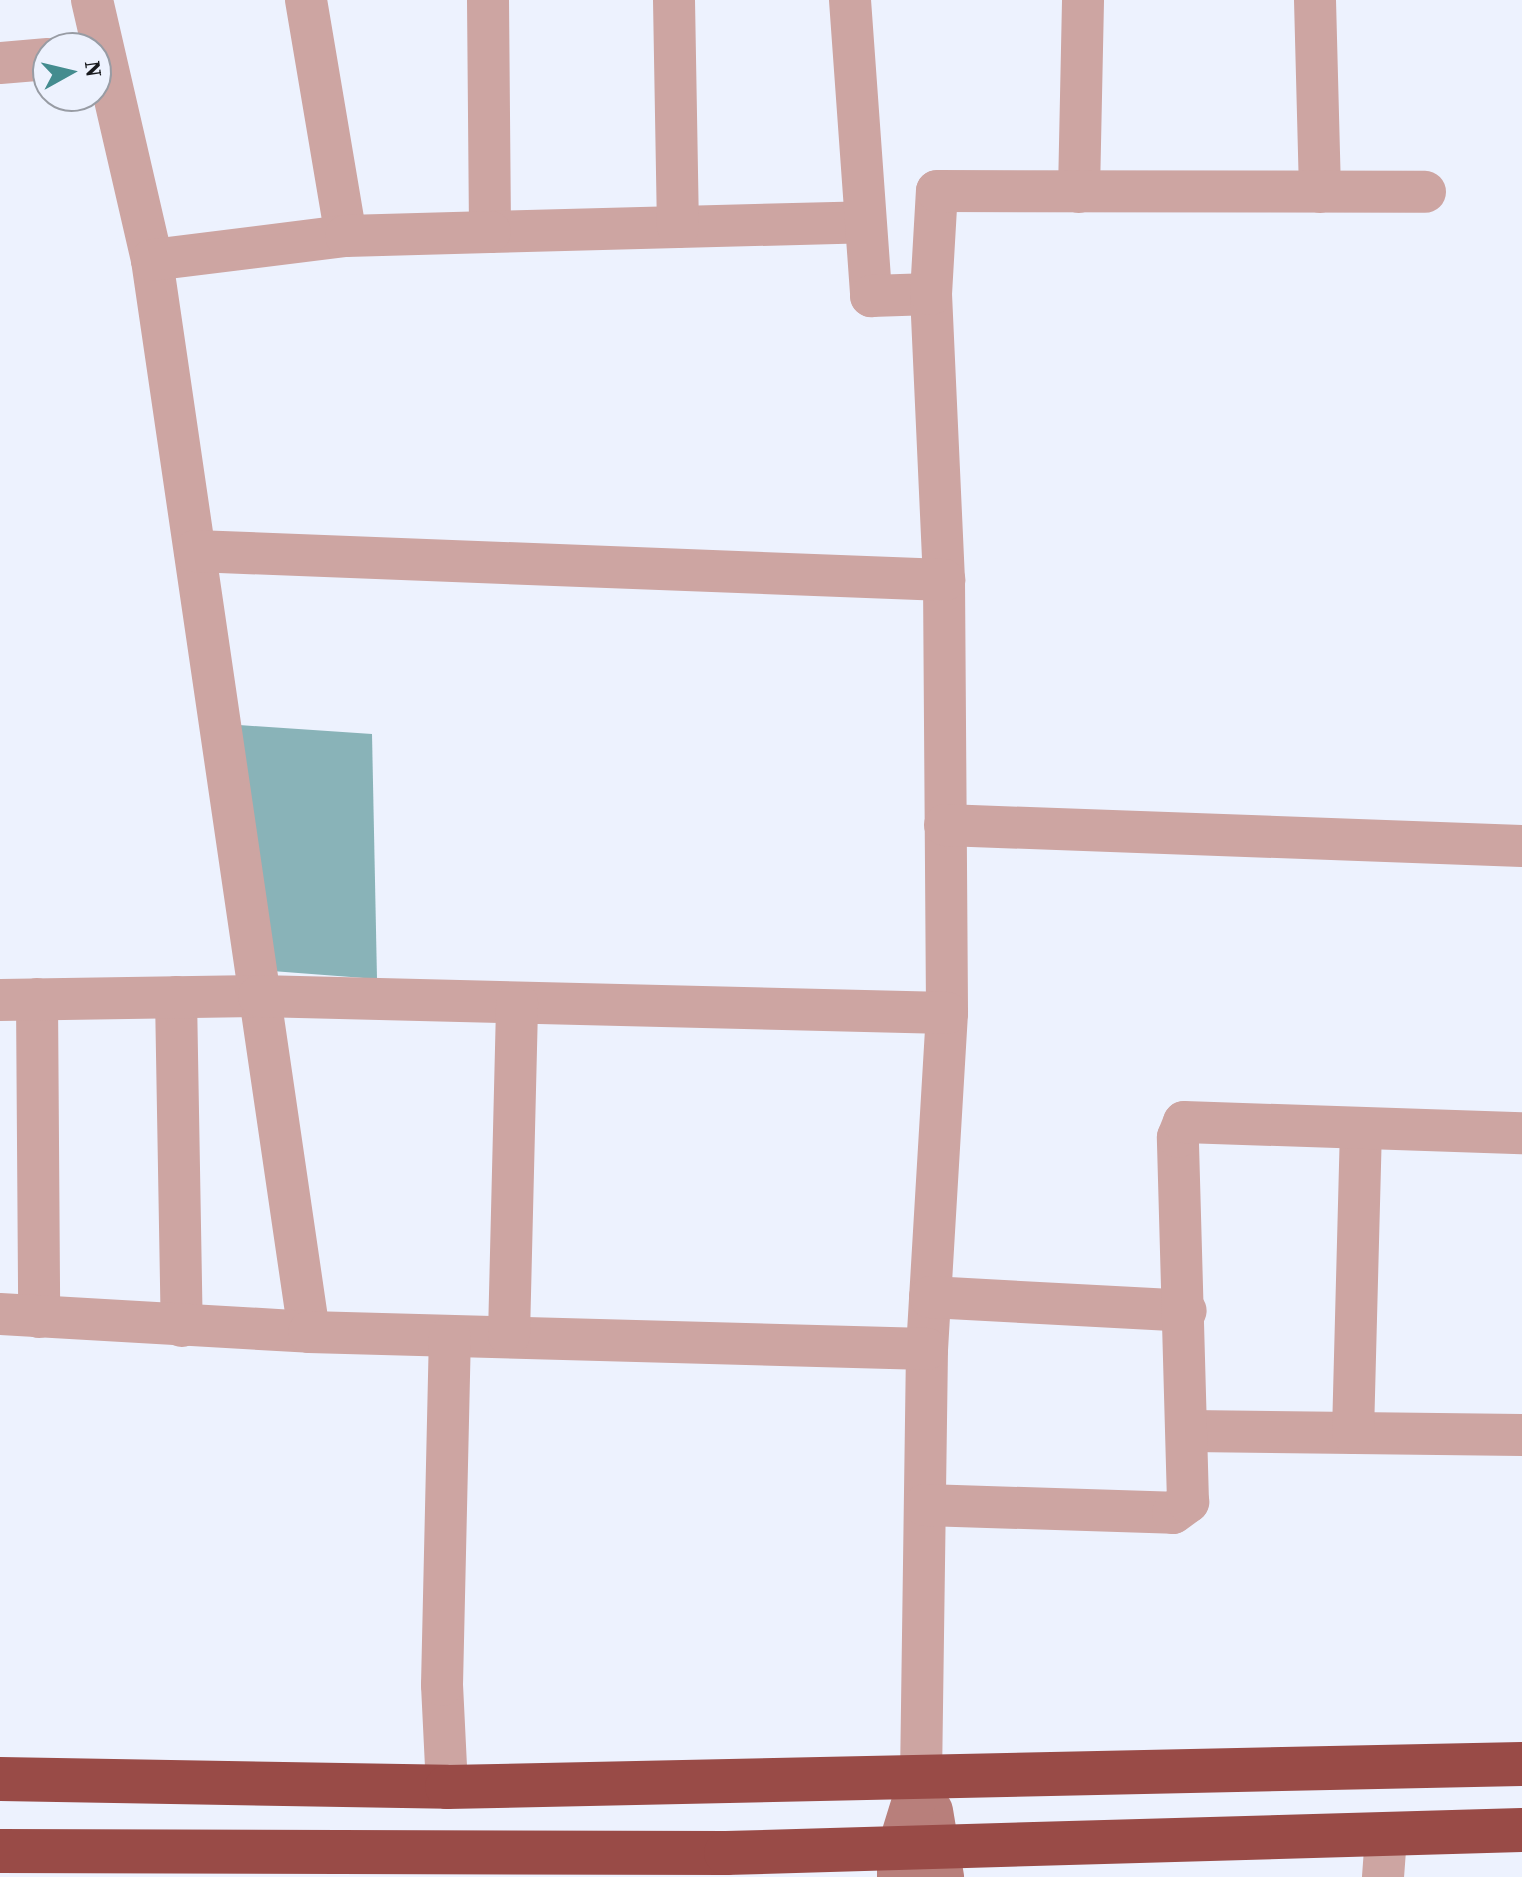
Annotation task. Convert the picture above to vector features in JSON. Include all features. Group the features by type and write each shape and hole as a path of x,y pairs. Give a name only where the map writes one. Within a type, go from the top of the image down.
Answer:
{"highway":[{"path":"0,1779 447,1787 1522,1764"},
{"path":"0,1851 387,1866 726,1853 920,1863 1384,1856 1522,1830"},
{"path":"726,1853 763,1877"}],"street":[{"path":"92,0 96,32"},
{"path":"306,0 346,236"},
{"path":"488,0 490,232"},
{"path":"674,0 678,227"},
{"path":"850,0 871,296 931,294"},
{"path":"1079,192 1083,0"},
{"path":"1315,0 1320,192"},
{"path":"0,63 32,60"},
{"path":"112,105 152,260 309,1332"},
{"path":"920,1863 927,1349 947,1013 944,580 931,294 937,191 1425,192"},
{"path":"152,260 346,236 865,222"},
{"path":"195,551 944,580"},
{"path":"945,825 1522,846"},
{"path":"927,1349 509,1335 450,1337 309,1332 19,1316 18,1000 259,996 947,1013"},
{"path":"176,997 182,1326"},
{"path":"509,1335 517,1003"},
{"path":"925,1505 1173,1513 1188,1502 1191,1431 1178,1137 1184,1122 1522,1133"},
{"path":"1353,1433 1361,1128"},
{"path":"930,1297 1186,1311"},
{"path":"447,1787 442,1685 450,1337"},
{"path":"1191,1431 1522,1435"}],"shaded area":[{"path":"239,725 372,734 377,979 272,971"}]}
